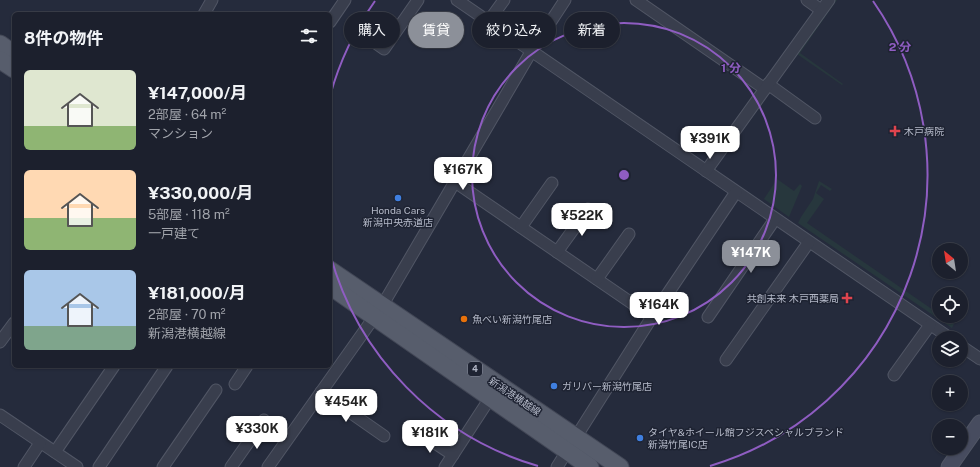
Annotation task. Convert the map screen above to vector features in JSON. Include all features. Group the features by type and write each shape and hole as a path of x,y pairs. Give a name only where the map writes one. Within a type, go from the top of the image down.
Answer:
{"main road":[{"path":"0,44 12,53"},
{"path":"0,60 12,68"},
{"name":"新潟港横越線","path":"332,272 378,311 490,398 590,467"},
{"name":"新潟港横越線","path":"332,287 378,311 576,437 620,467"}],"street":[{"path":"205,12 212,0"},
{"path":"332,19 345,0"},
{"path":"400,26 418,0"},
{"path":"457,0 474,12"},
{"path":"495,12 504,0"},
{"path":"268,467 378,311 531,52 565,0"},
{"path":"636,0 815,118"},
{"path":"807,0 822,10"},
{"path":"706,171 829,0"},
{"path":"525,48 939,331"},
{"path":"455,182 652,317"},
{"path":"521,227 552,183"},
{"path":"557,467 652,317 736,192"},
{"path":"558,252 588,209"},
{"path":"708,317 775,219"},
{"path":"597,279 629,234"},
{"path":"726,360 809,242"},
{"path":"894,375 930,325"},
{"path":"0,342 12,326"},
{"path":"968,351 980,359"},
{"path":"55,452 113,368"},
{"path":"99,467 166,368"},
{"path":"235,384 246,368"},
{"path":"163,467 216,390"},
{"path":"321,392 384,436"},
{"path":"445,467 490,398"},
{"path":"0,415 77,467"},
{"path":"231,467 264,420"},
{"path":"949,467 980,423"},
{"path":"420,433 453,455"},
{"path":"24,467 40,443"}],"shaded area":[{"path":"832,0 837,0 800,53 843,84 842,85 794,52"},
{"path":"777,179 794,191 800,184 802,186 789,217 764,199"},
{"path":"819,181 832,189 830,191 821,185 816,193 824,199 807,223 932,309 932,314 798,223 813,199"},
{"path":"945,323 954,324 952,328"}],"place":[{"name":"木戸病院","path":"895,131"},
{"name":"Honda Cars 新潟中央赤道店","path":"398,198"},
{"name":"共創未来 木戸西薬局","path":"847,298"},
{"name":"魚べい新潟竹尾店","path":"464,319"},
{"name":"ガリバー新潟竹尾店","path":"554,386"},
{"name":"タイヤ&ホイール館フジスペシャルブランド 新潟竹尾IC店","path":"640,438"}]}
